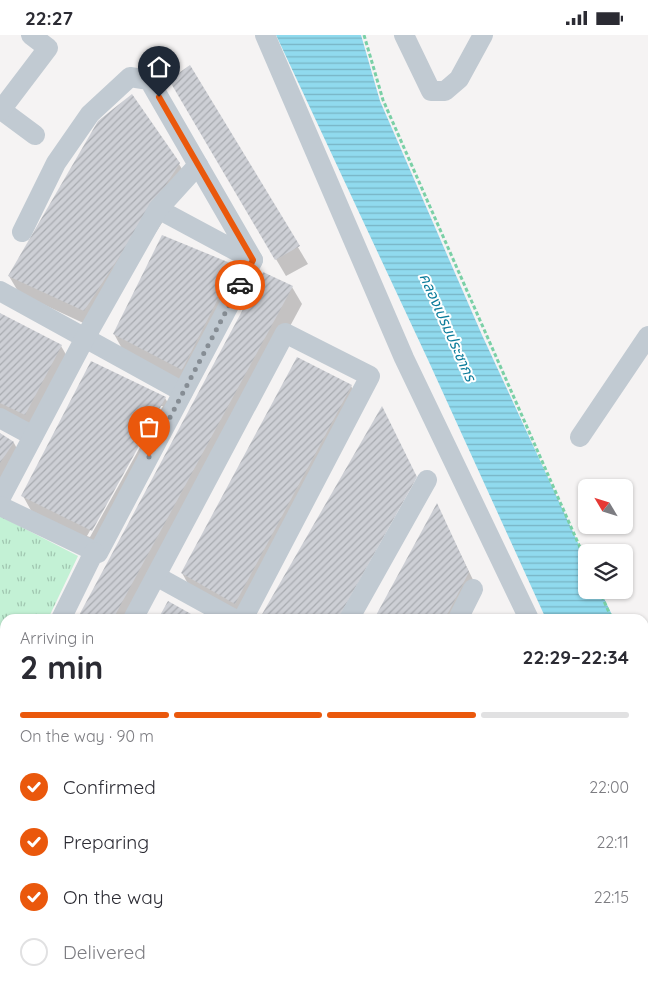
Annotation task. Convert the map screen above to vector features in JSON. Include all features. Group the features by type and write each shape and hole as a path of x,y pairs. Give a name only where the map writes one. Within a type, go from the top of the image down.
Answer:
{"street":[{"path":"31,35 52,42 0,109 35,135"},
{"path":"265,35 404,358 527,614"},
{"path":"404,35 430,91 445,91 459,79 483,35"},
{"path":"22,232 56,163 90,114 130,77 149,80 253,260"},
{"path":"0,499 86,338 158,209 198,165"},
{"path":"158,209 253,260"},
{"path":"64,614 94,553 98,553 253,260"},
{"path":"0,291 183,392"},
{"path":"136,614 284,333 370,376 246,614"},
{"path":"580,437 648,335"},
{"path":"0,418 34,436"},
{"path":"352,614 427,480"},
{"path":"0,506 94,553"},
{"path":"156,576 225,614"},
{"path":"460,614 473,589"}],"path":[{"path":"364,35 383,100 578,544"},
{"path":"603,599 610,614"}],"green space":[{"path":"0,516 78,556 50,614 0,614"}],"water":[{"name":"คลองเปรมประชากร","path":"276,35 361,35 380,101 482,335 579,544 578,599 604,599 612,614 544,614 429,362"}],"building":[{"path":"190,65 300,246 275,260 169,80"},
{"path":"132,94 180,163 84,311 8,276 98,121"},
{"path":"162,235 235,265 182,370 113,334"},
{"path":"263,272 293,286 116,614 80,614"},
{"path":"0,313 62,345 25,415 0,403"},
{"path":"297,357 352,385 235,604 181,573"},
{"path":"91,361 166,397 92,531 21,496"},
{"path":"382,406 417,477 341,614 262,614"},
{"path":"0,433 14,442 0,463"},
{"path":"437,503 469,572 448,614 377,614"},
{"path":"168,601 191,614 161,614"}],"way so far":[{"path":"149,457 240,285"}],"route":[{"path":"159,97 253,260 240,285"}]}
